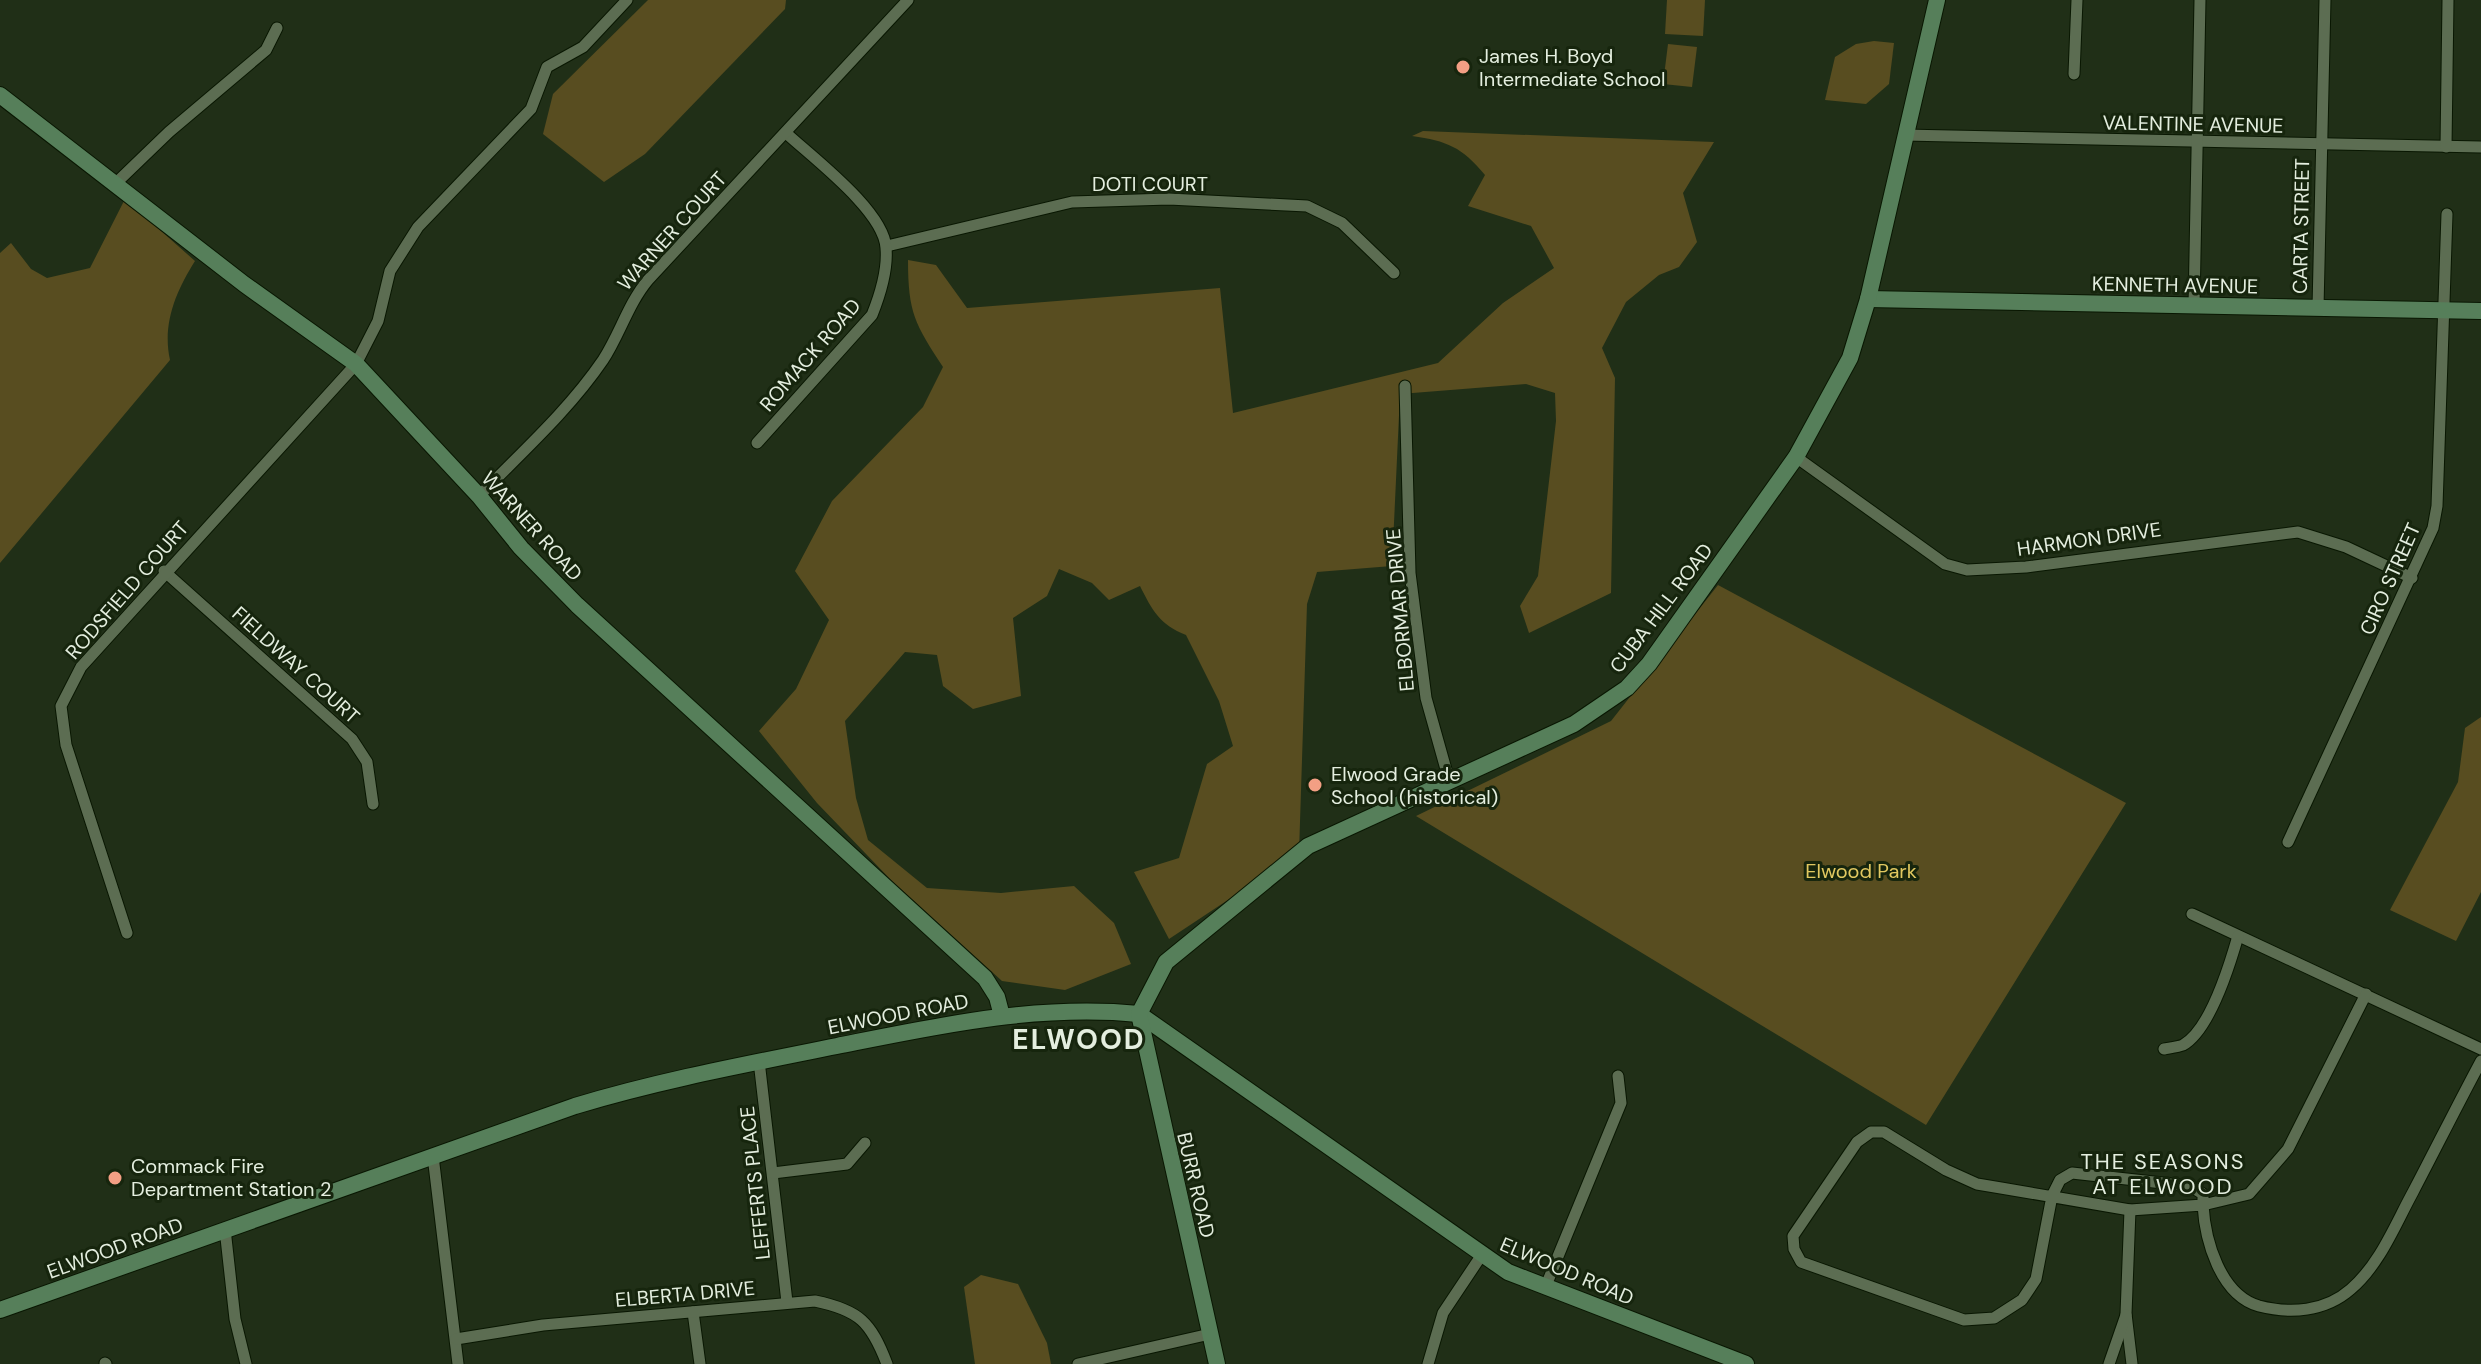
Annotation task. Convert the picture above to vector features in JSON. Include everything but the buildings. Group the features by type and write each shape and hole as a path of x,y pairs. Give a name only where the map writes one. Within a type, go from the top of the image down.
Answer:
{"main road":[{"name":"CUBA HILL ROAD","path":"1139,1014 1166,962 1308,846 1574,724 1627,688 1649,664 1796,457 1850,358 1868,299 1937,0"},
{"name":"WARNER ROAD","path":"0,95 244,284 356,364 479,496 521,548 577,605 985,978 997,997 1002,1016"},
{"name":"KENNETH AVENUE","path":"1868,299 2481,311"},
{"name":"ELWOOD ROAD","path":"0,1310 604,1097 759,1061 1002,1016 1090,1009 1139,1014 1481,1256 1545,1288 1746,1364"},
{"name":"BURR ROAD","path":"1139,1014 1217,1364"}],"street":[{"name":"RODSFIELD COURT","path":"127,933 66,745 61,706 81,667 164,571 356,364 378,321 390,271 418,227 531,109 547,67 583,47 627,0"},
{"name":"WARNER COURT","path":"479,496 588,381 606,356 635,296 648,280 908,0"},
{"path":"2074,74 2077,0"},
{"path":"2194,305 2200,0"},
{"name":"CARTA STREET","path":"2318,308 2325,0"},
{"path":"2446,147 2448,0"},
{"path":"115,184 169,132 266,50 277,28"},
{"path":"786,133 872,215 887,246"},
{"name":"VALENTINE AVENUE","path":"1904,135 2481,147"},
{"name":"DOTI COURT","path":"887,246 1072,202 1185,199 1307,206 1342,223 1394,273"},
{"name":"CIRO STREET","path":"2288,842 2433,528 2437,506 2447,214"},
{"name":"ROMACK ROAD","path":"757,443 872,315 881,294 887,246"},
{"name":"ELBORMAR DRIVE","path":"1405,386 1410,573 1426,698 1449,780"},
{"name":"HARMON DRIVE","path":"1796,457 1945,564 1967,570 2026,567 2298,532 2346,547 2412,578"},
{"name":"FIELDWAY COURT","path":"164,571 352,739 367,762 373,804"},
{"path":"2192,914 2481,1049"},
{"path":"2164,1049 2184,1045 2205,1019 2225,981 2238,936"},
{"path":"2366,994 2288,1149 2249,1194 2203,1205 2130,1210 2052,1196 1977,1184 1946,1170 1884,1132 1871,1132 1857,1142 1808,1213 1793,1236 1794,1249 1801,1262 1964,1320 1994,1318 2022,1300 2036,1279 2052,1196 2060,1180 2072,1173 2190,1186 2203,1194 2203,1205 2206,1234 2223,1275 2234,1292 2251,1304 2282,1312 2313,1309 2349,1291 2376,1263 2481,1061"},
{"name":"LEFFERTS PLACE","path":"759,1061 787,1302"},
{"path":"1545,1288 1621,1103 1618,1076"},
{"path":"773,1173 847,1164 865,1143"},
{"path":"433,1156 458,1364"},
{"path":"2130,1210 2126,1314 2132,1364"},
{"path":"225,1229 235,1319 246,1364"},
{"path":"1428,1364 1443,1313 1481,1256"},
{"name":"ELBERTA DRIVE","path":"456,1339 543,1325 815,1301 856,1313 876,1335 887,1364"},
{"path":"693,1312 700,1364"},
{"path":"2109,1364 2126,1314"},
{"path":"1078,1364 1210,1334"}],"green space":[{"path":"648,0 786,0 785,9 645,154 604,182 543,134 553,94"},
{"path":"1667,0 1705,0 1703,36 1665,34"},
{"path":"1874,41 1894,43 1889,84 1866,104 1825,100 1835,57 1856,44"},
{"path":"1668,44 1697,47 1692,87 1663,84"},
{"path":"1423,131 1714,142 1683,193 1697,242 1679,267 1659,275 1626,302 1602,348 1615,378 1611,593 1529,633 1520,606 1538,576 1556,421 1555,393 1526,384 1400,394 1392,566 1317,572 1307,604 1299,853 1169,939 1134,872 1179,858 1207,764 1233,746 1219,701 1186,635 1158,616 1140,586 1109,600 1092,583 1059,569 1047,596 1013,618 1021,696 973,709 943,686 937,655 905,652 845,721 856,798 868,840 927,888 1001,893 1074,886 1114,923 1131,964 1065,990 1002,981 891,880 817,803 759,731 796,689 829,620 795,571 832,501 923,407 943,367 915,317 908,260 936,265 967,308 1220,288 1233,413 1438,363 1503,303 1554,268 1531,226 1468,206 1485,175 1453,147 1412,136"},
{"path":"125,199 195,261 172,308 168,334 170,360 0,563 0,253 11,243 31,269 47,278 90,268"},
{"name":"Elwood Park","path":"1718,585 2126,803 1926,1125 1416,816 1611,721"},
{"path":"2481,717 2481,892 2456,941 2390,910 2458,782 2465,728"},
{"path":"981,1275 1018,1284 1047,1343 1051,1364 975,1364 964,1287"}],"place":[{"name":"James H. Boyd Intermediate School","path":"1463,67"},
{"name":"Elwood Grade School (historical)","path":"1315,785"},
{"name":"Commack Fire Department Station 2","path":"115,1178"}],"district":[{"name":"ELWOOD","path":"1079,1039"},
{"name":"THE SEASONS AT ELWOOD","path":"2163,1174"}]}
